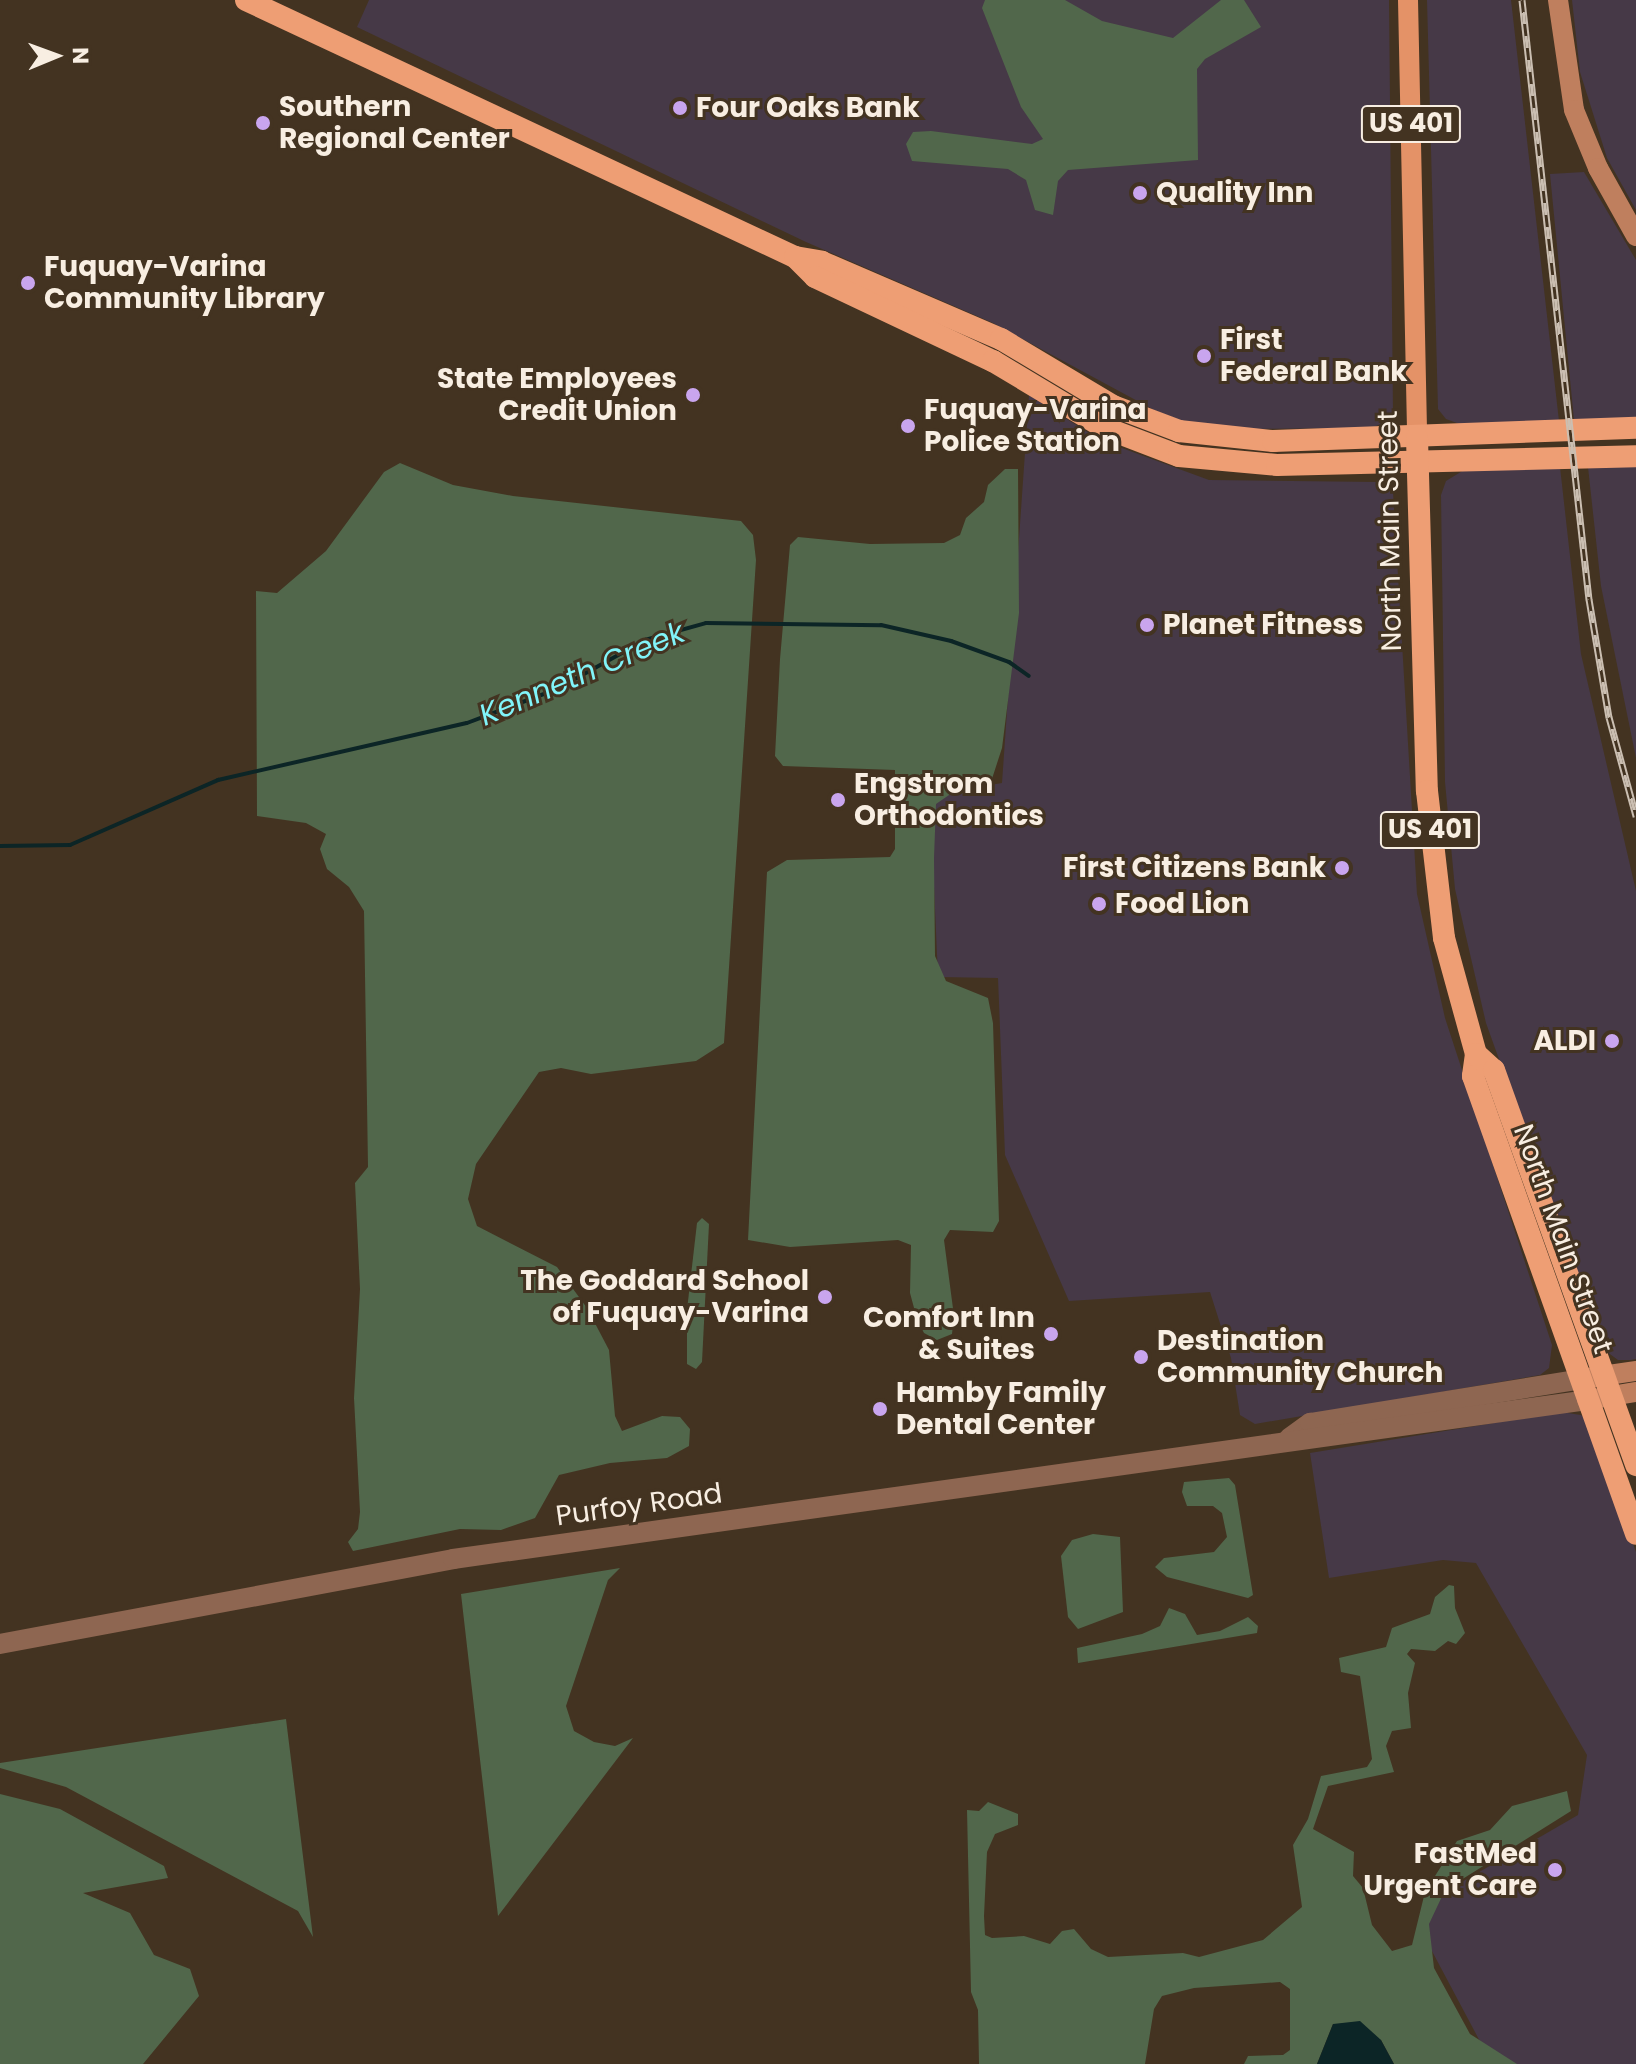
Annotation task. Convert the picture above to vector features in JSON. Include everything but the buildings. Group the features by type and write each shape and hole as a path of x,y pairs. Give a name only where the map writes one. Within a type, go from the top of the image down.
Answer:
{"highway":[{"path":"246,0 795,257 822,262 1001,339 1136,417 1179,431 1232,440 1417,438 1636,428"},
{"path":"795,257 815,277 993,361 1128,440 1197,460 1418,463 1636,456"},
{"path":"1080,413 1121,423 1136,417"},
{"name":"North Main Street","path":"1417,438 1432,859 1450,969 1476,1054 1473,1076 1636,1534"},
{"name":"North Main Street","path":"1476,1054 1494,1070 1636,1465"}],"main road":[{"name":"North Main Street","path":"1408,0 1417,438"},
{"path":"1558,0 1574,110 1598,168 1636,236"},
{"path":"1584,1390 1608,1386 1636,1371"},
{"path":"1608,1386 1636,1392"}],"street":[{"name":"Purfoy Road","path":"0,1644 453,1559 1289,1438 1311,1442 1584,1390"}],"shaded area":[{"path":"369,0 1389,0 1393,413 1389,420 1372,428 1247,429 1183,421 1156,411 993,323 806,242 357,27"},
{"path":"1427,0 1511,0 1559,421 1465,426 1446,419 1438,409"},
{"path":"1572,0 1636,0 1636,210 1607,158 1580,72"},
{"path":"1584,172 1636,260 1636,418 1574,420 1550,174"},
{"path":"1029,395 1100,440 1209,480 1377,482 1393,492 1417,894 1445,1018 1552,1345 1549,1368 1540,1375 1255,1424 1240,1415 1231,1358 1210,1292 1069,1301 1005,1155 998,978 938,977 930,795 1002,783"},
{"path":"1636,463 1636,758 1601,586 1588,467"},
{"path":"1560,467 1581,654 1636,891 1636,1359 1631,1360 1618,1360 1603,1349 1486,1023 1455,889 1445,782 1441,495 1446,481 1464,470"},
{"path":"1561,1412 1581,1415 1589,1422 1636,1552 1636,2064 1492,2064 1425,1938 1434,1898 1578,1815 1587,1755 1476,1563 1443,1560 1329,1578 1310,1453"}],"green space":[{"path":"985,0 1065,0 1102,21 1173,38 1221,0 1244,0 1261,27 1205,59 1197,69 1198,160 1068,170 1058,181 1053,215 1035,210 1026,180 1008,169 912,161 906,144 913,132 931,131 1032,144 1043,139 1021,107 982,8"},
{"path":"400,463 453,485 513,496 741,521 753,535 756,560 724,1043 696,1061 591,1074 561,1068 539,1072 476,1164 468,1199 477,1226 557,1267 587,1308 609,1350 615,1416 622,1431 662,1416 680,1417 690,1429 689,1446 667,1458 610,1463 559,1475 535,1518 501,1530 460,1529 353,1551 348,1542 358,1529 360,1512 354,1398 360,1289 355,1183 368,1167 364,911 349,887 327,869 320,849 326,834 306,823 257,816 256,591 277,593 326,551 384,472"},
{"path":"1005,469 1018,469 1019,613 1002,748 990,785 973,794 952,793 936,804 934,858 935,956 946,981 988,998 993,1023 999,1221 993,1232 950,1230 944,1240 954,1316 952,1334 937,1340 924,1333 917,1319 910,1293 911,1245 898,1240 790,1247 748,1240 767,872 787,860 890,857 895,849 895,770 783,766 775,756 780,659 790,545 798,537 870,544 944,543 960,535 966,518 984,502 988,485"},
{"path":"702,1218 709,1224 702,1362 696,1369 687,1364 687,1310 697,1223"},
{"path":"1229,1478 1235,1485 1253,1595 1248,1598 1167,1577 1155,1567 1164,1558 1214,1552 1227,1537 1222,1513 1213,1506 1187,1506 1182,1492 1184,1482"},
{"path":"1093,1534 1120,1537 1123,1612 1078,1629 1068,1617 1061,1556 1072,1540"},
{"path":"620,1568 608,1580 566,1706 574,1731 594,1742 615,1746 633,1738 498,1916 461,1594"},
{"path":"1449,1585 1454,1586 1455,1608 1465,1633 1456,1644 1448,1641 1435,1651 1411,1649 1407,1654 1415,1663 1408,1693 1411,1728 1392,1731 1386,1746 1394,1772 1328,1786 1313,1829 1354,1852 1353,1876 1363,1888 1372,1925 1392,1951 1412,1945 1425,1892 1457,1841 1490,1830 1512,1806 1567,1791 1571,1811 1445,1890 1429,1924 1434,1968 1470,2034 1517,2064 1394,2064 1381,2040 1333,2024 1317,2064 1244,2064 1248,2056 1283,2055 1290,2050 1290,1989 1280,1982 1194,1988 1162,1996 1154,2009 1145,2064 979,2064 978,2010 971,1992 967,1810 979,1811 988,1802 1018,1814 1018,1825 995,1834 987,1852 985,1935 992,1938 1024,1936 1050,1944 1062,1931 1074,1929 1091,1949 1108,1957 1183,1953 1199,1957 1263,1940 1302,1907 1293,1845 1308,1819 1321,1776 1367,1767 1372,1759 1360,1676 1341,1672 1339,1658 1386,1647 1392,1628 1430,1614 1435,1597"},
{"path":"1169,1608 1185,1614 1197,1635 1220,1631 1248,1617 1258,1626 1257,1633 1078,1663 1077,1648 1142,1634 1160,1626"},
{"path":"286,1719 313,1937 298,1911 66,1787 0,1768 0,1763"},
{"path":"0,1794 60,1809 164,1866 168,1878 83,1893 130,1913 154,1955 190,1969 199,1996 143,2064 0,2064"}],"water":[{"path":"1360,2021 1381,2040 1394,2064 1317,2064 1333,2024"}],"waterway":[{"name":"Kenneth Creek","path":"0,846 70,845 218,780 467,723 557,689 645,640 706,623 881,625 951,641 1009,662 1029,676"}],"railway":[{"path":"1522,0 1589,599 1609,717 1636,816"}],"place":[{"name":"Four Oaks Bank","path":"680,108"},
{"name":"Southern Regional Center","path":"263,123"},
{"name":"Quality Inn","path":"1140,193"},
{"name":"Fuquay-Varina Community Library","path":"28,283"},
{"name":"First Federal Bank","path":"1204,356"},
{"name":"State Employees Credit Union","path":"693,395"},
{"name":"Fuquay-Varina Police Station","path":"908,426"},
{"name":"Planet Fitness","path":"1147,625"},
{"name":"Engstrom Orthodontics","path":"838,800"},
{"name":"First Citizens Bank","path":"1342,868"},
{"name":"Food Lion","path":"1099,904"},
{"name":"ALDI","path":"1612,1041"},
{"name":"The Goddard School of Fuquay-Varina","path":"825,1297"},
{"name":"Comfort Inn & Suites","path":"1051,1334"},
{"name":"Destination Community Church","path":"1141,1357"},
{"name":"Hamby Family Dental Center","path":"880,1409"},
{"name":"FastMed Urgent Care","path":"1555,1870"}]}
